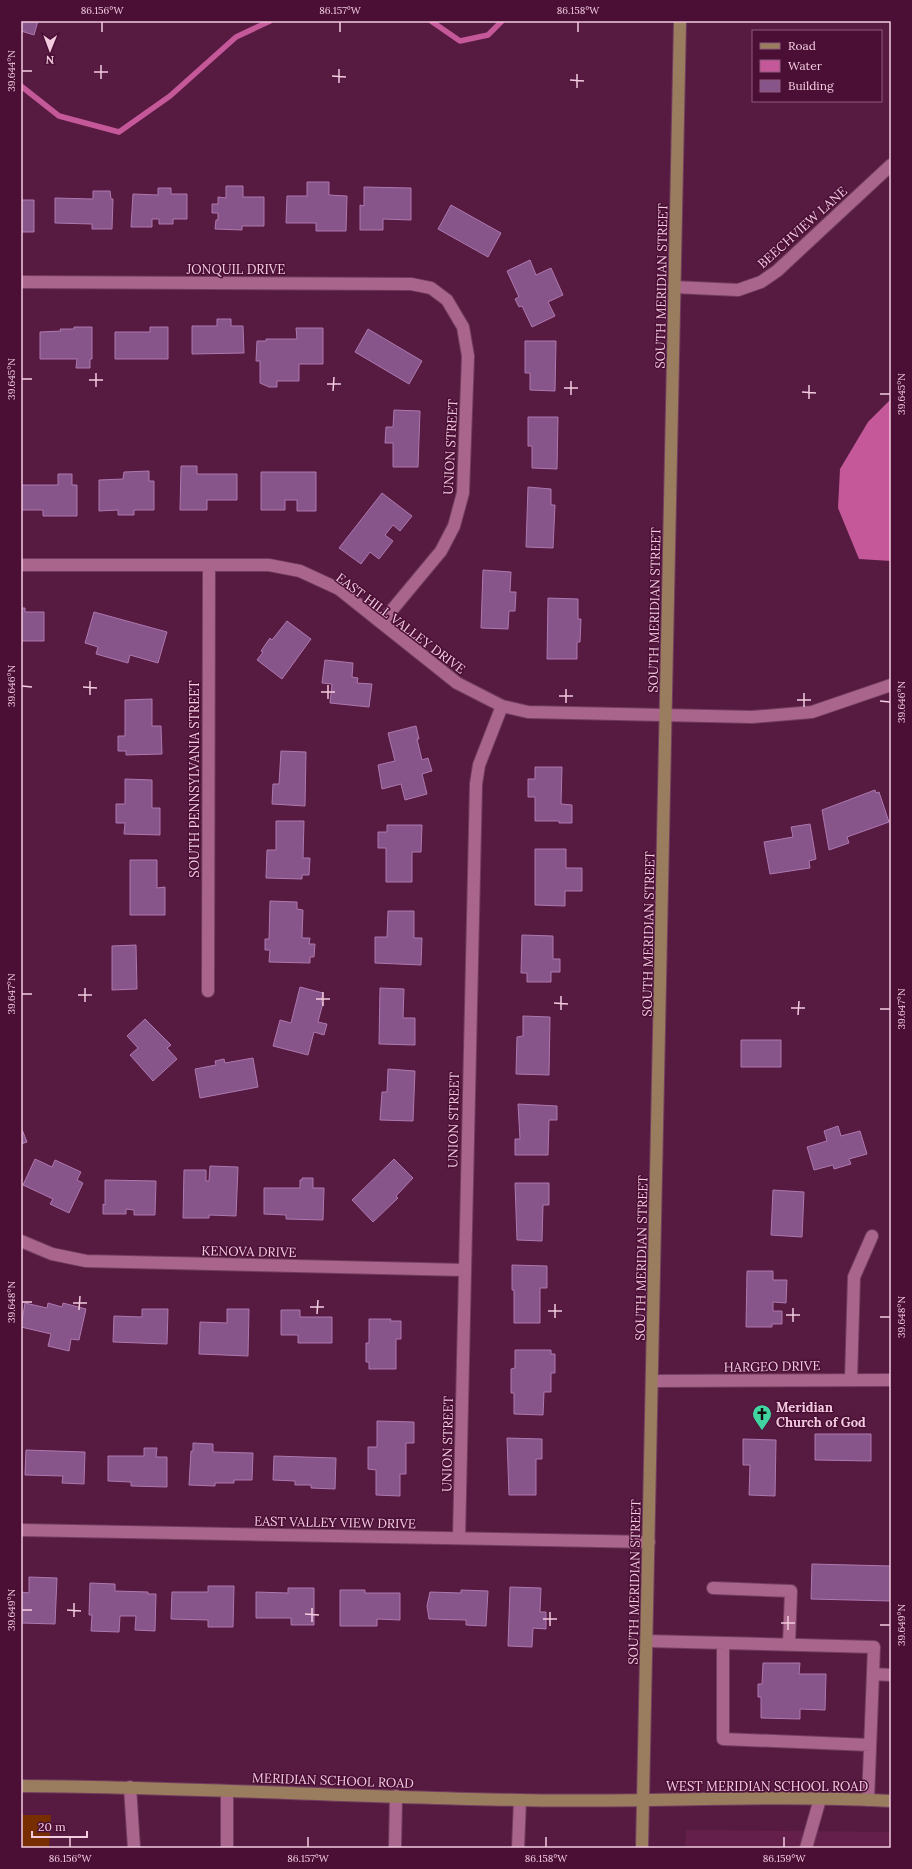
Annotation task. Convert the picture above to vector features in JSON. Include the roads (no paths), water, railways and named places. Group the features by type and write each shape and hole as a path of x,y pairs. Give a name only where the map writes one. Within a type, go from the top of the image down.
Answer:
{"main road":[{"name":"SOUTH MERIDIAN STREET","path":"642,1848 653,1381 680,21"},
{"name":"MERIDIAN SCHOOL ROAD","path":"21,1786 130,1787 321,1795 520,1800 644,1800"},
{"name":"WEST MERIDIAN SCHOOL ROAD","path":"644,1800 820,1798 891,1801"}],"street":[{"name":"BEECHVIEW LANE","path":"674,287 738,290 761,282 777,271 891,165"},
{"name":"JONQUIL DRIVE","path":"21,282 411,284 431,288 447,300"},
{"name":"UNION STREET","path":"382,622 441,551 454,526 463,493 468,356 463,327 447,300"},
{"name":"EAST HILL VALLEY DRIVE","path":"21,565 269,565 300,571 338,589 382,622 457,683 502,706 528,712 752,717 812,712 891,685"},
{"name":"SOUTH PENNSYLVANIA STREET","path":"208,991 209,566"},
{"name":"UNION STREET","path":"459,1538 476,784 479,765 502,706"},
{"path":"851,1380 854,1277 872,1236"},
{"name":"KENOVA DRIVE","path":"21,1241 52,1254 86,1261 464,1270"},
{"name":"HARGEO DRIVE","path":"653,1381 891,1380"},
{"name":"EAST VALLEY VIEW DRIVE","path":"21,1530 649,1542"},
{"path":"713,1588 791,1591 789,1644"},
{"path":"647,1641 874,1647 868,1800"},
{"path":"723,1643 723,1739 870,1745"},
{"path":"873,1674 891,1675"},
{"path":"130,1787 134,1848"},
{"path":"227,1791 227,1848"},
{"path":"395,1848 396,1796"},
{"path":"806,1848 820,1798"},
{"path":"518,1848 520,1800"}],"water":[{"path":"891,399 891,561 859,559 838,508 840,469 868,422"}],"waterway":[{"path":"21,86 59,116 119,132 170,96 236,37 270,21"},
{"path":"431,21 460,41 488,35 502,21"}],"place":[{"name":"Meridian Church of God","path":"762,1431"}]}
